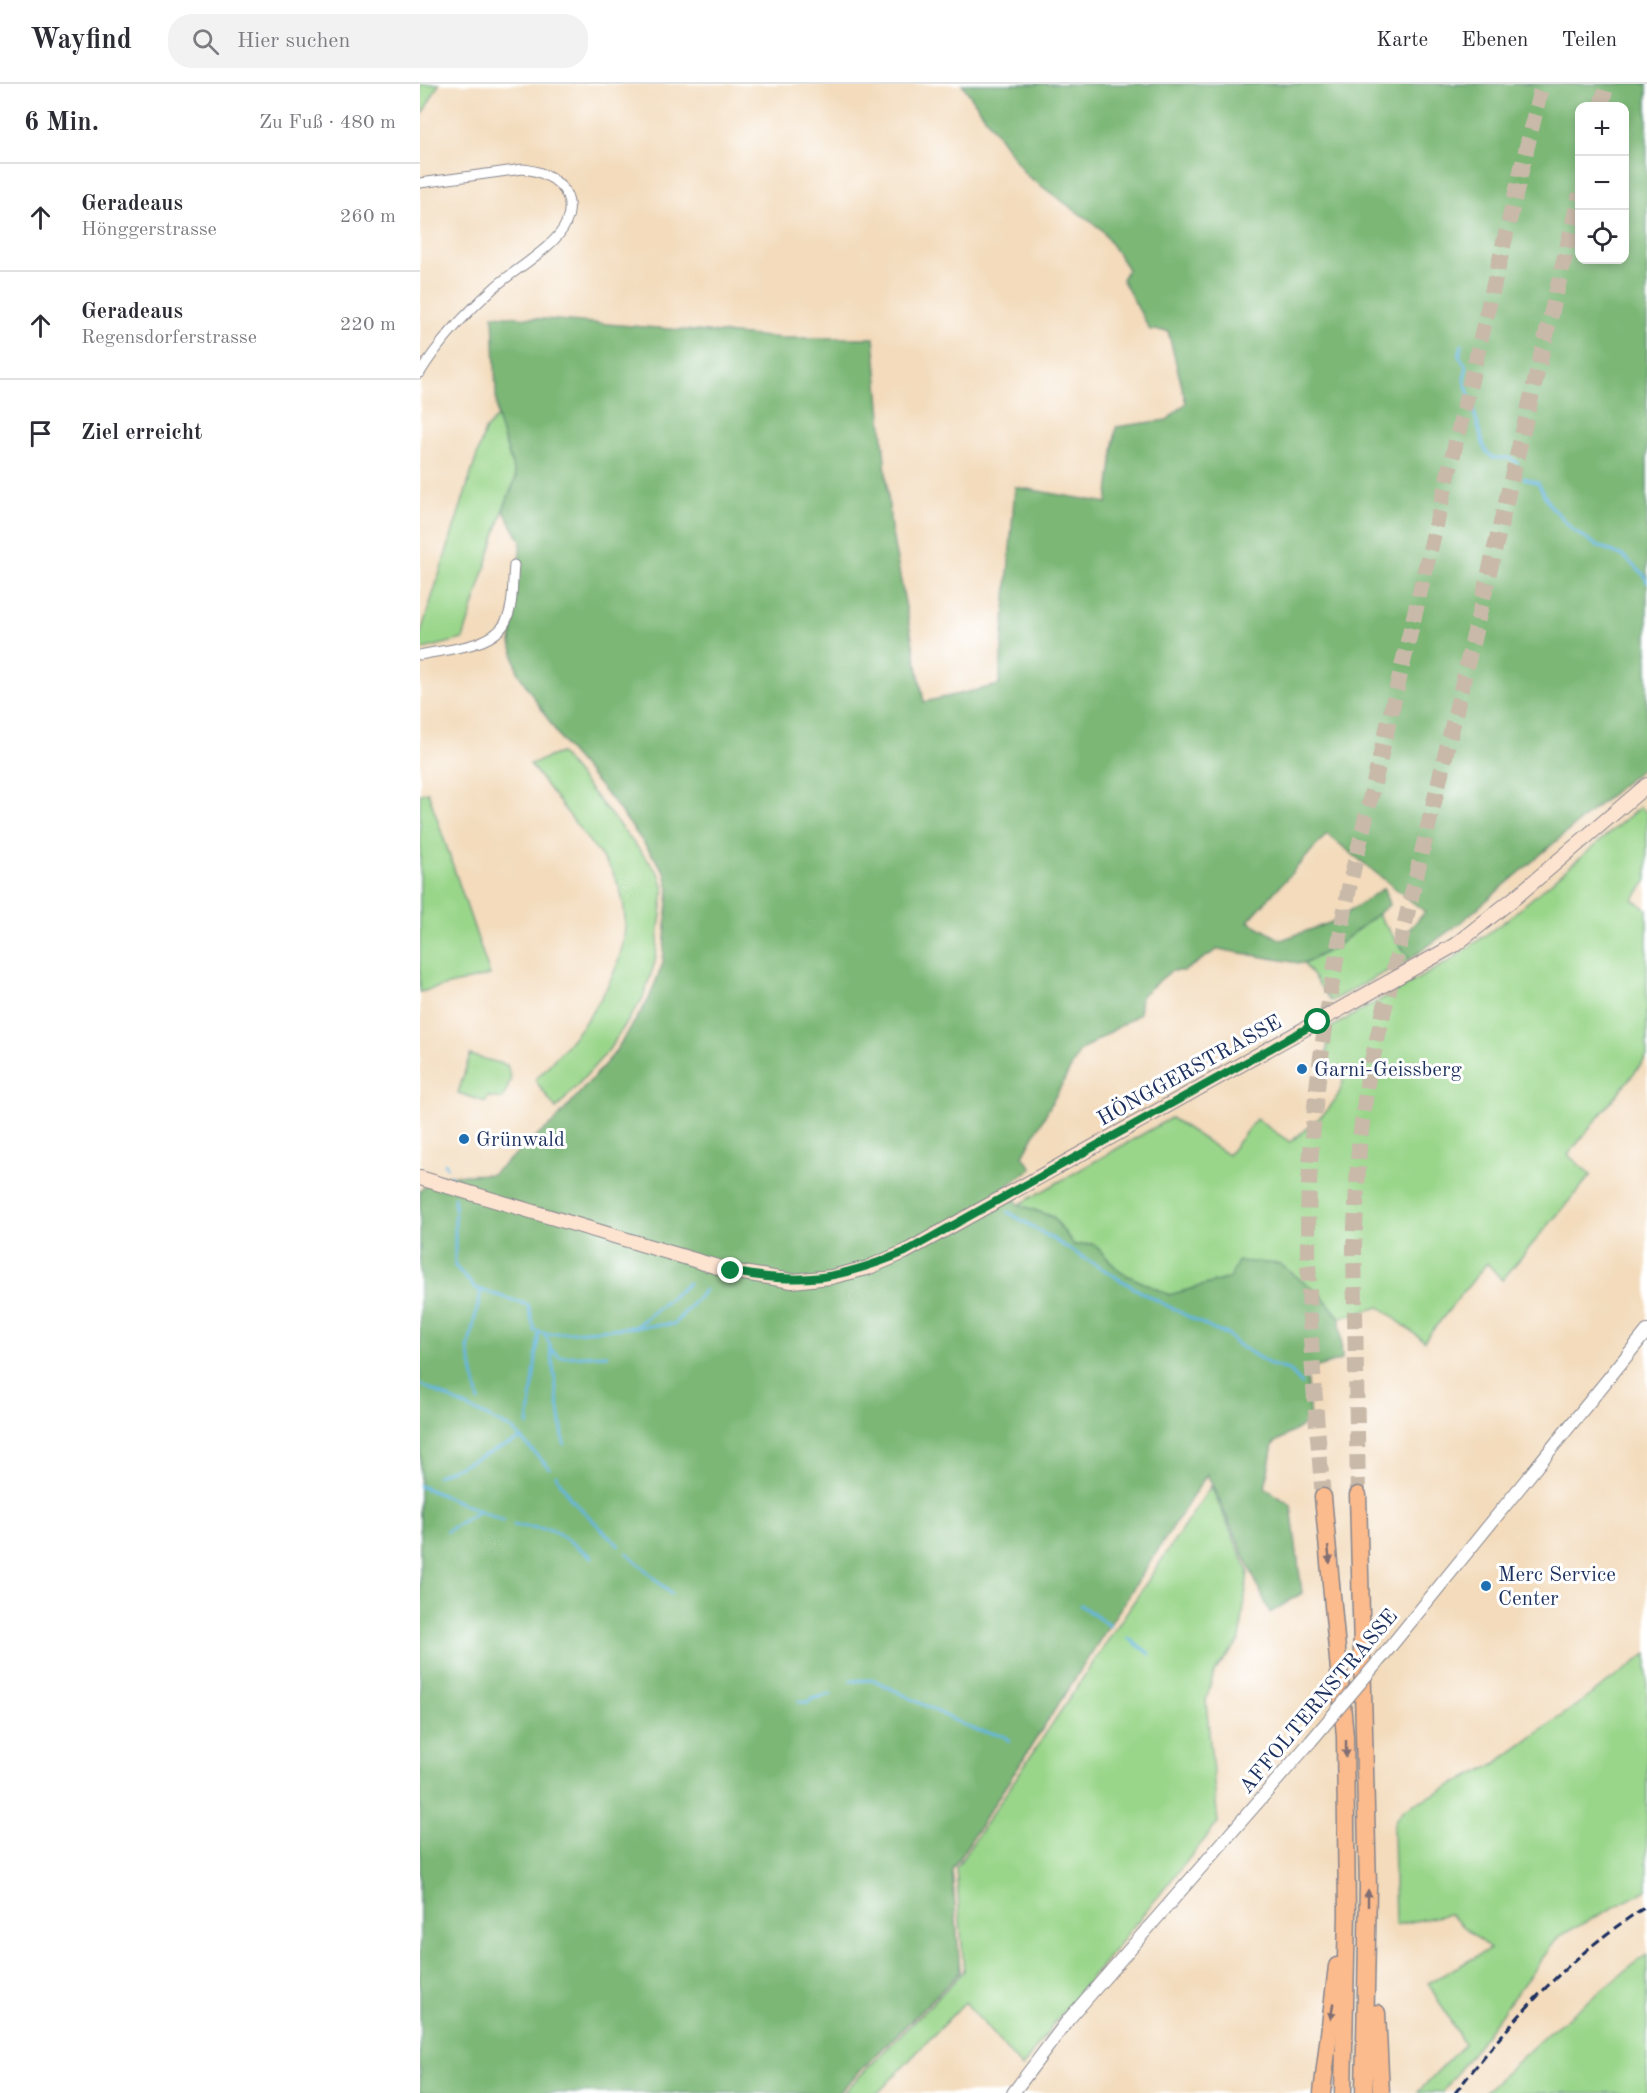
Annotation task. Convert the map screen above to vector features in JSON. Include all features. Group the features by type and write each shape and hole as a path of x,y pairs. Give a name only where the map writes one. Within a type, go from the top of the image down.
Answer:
{"highway":[{"path":"1358,1495 1368,1956 1364,2093"},
{"path":"1323,1497 1346,1736 1347,2007 1343,2093"},
{"path":"1322,2093 1335,1987 1341,1884 1346,1849"},
{"path":"1368,1956 1377,2013 1381,2093"}],"main road":[{"name":"HÖNGGERSTRASSE","path":"420,1178 693,1261 763,1278 792,1281 822,1279 867,1268 905,1252 1008,1196 1455,945 1517,896 1647,785"}],"street":[{"path":"420,183 523,169 549,176 564,190 569,212 560,234 496,286 452,329 420,373"},
{"path":"420,655 489,638 499,631 510,609 514,565"},
{"name":"AFFOLTERNSTRASSE","path":"1013,2093 1068,2020 1382,1657 1647,1331"}],"green space":[{"path":"420,84 439,84 420,118"},
{"path":"962,84 1647,84 1647,764 1460,923 1410,959 1398,942 1425,912 1327,834 1248,921 1281,940 1335,921 1384,888 1389,905 1338,945 1304,964 1218,949 1184,971 1171,971 1141,996 1139,1014 1080,1051 1023,1156 1032,1168 1007,1186 1018,1204 1053,1217 1074,1245 1094,1244 1120,1272 1169,1295 1230,1278 1238,1261 1280,1264 1322,1296 1340,1318 1342,1360 1306,1370 1310,1421 1273,1444 1265,1488 1291,1505 1302,1593 1270,1613 1207,1474 952,1869 960,1972 838,2093 420,2093 420,1191 437,1176 492,1174 555,1121 613,1055 648,1001 663,963 669,889 665,872 615,804 566,747 518,673 511,643 521,541 503,510 516,478 497,417 493,315 783,338 874,338 891,529 924,702 999,685 1015,487 1107,503 1116,427 1167,420 1186,403 1168,331 1150,330 1122,279 1128,269 1101,229 1026,175"},
{"path":"497,417 516,478 503,510 463,639 420,650 420,635 485,430"},
{"path":"560,753 660,875 664,890 655,962 643,998 608,1051 556,1109 535,1080 574,1036 608,986 619,959 625,931 623,902 613,873 530,764"},
{"path":"428,792 490,975 420,992 420,794"},
{"path":"1640,807 1647,813 1647,880 1633,900 1647,909 1647,1057 1568,1155 1591,1175 1502,1280 1487,1263 1424,1341 1380,1307 1340,1318 1322,1296 1230,1278 1170,1295 1120,1272 1094,1244 1074,1245 1053,1217 1018,1205 1171,1118 1228,1155 1256,1119 1290,1142 1325,1112 1339,1094 1343,1074 1330,1068 1326,1057 1330,1028 1448,962 1509,918"},
{"path":"1377,914 1410,959 1331,1001 1304,964 1338,945"},
{"path":"470,1055 507,1065 511,1079 503,1099 488,1097 486,1102 458,1093"},
{"path":"1211,1486 1248,1571 1240,1640 1214,1672 1206,1701 1218,1823 1051,2027 1022,2068 965,2002 878,2093 843,2093 964,1971 956,1868"},
{"path":"1647,1654 1647,1890 1559,1936 1442,2093 1417,2093 1464,2044 1428,1983 1490,1949 1449,1914 1395,1925 1393,1828 1396,1819 1404,1809 1495,1764"},
{"path":"1647,1954 1647,2093 1484,2093 1547,2034"}],"waterway":[{"path":"1462,345 1459,356 1467,367 1464,378 1485,450 1493,458 1510,458 1517,463"},
{"path":"1524,478 1538,483 1549,504 1573,530 1596,545 1623,556 1644,575 1647,582"},
{"path":"445,1163 447,1167"},
{"path":"450,1175 452,1182"},
{"path":"454,1197 455,1210"},
{"path":"1008,1212 1139,1291 1216,1331 1228,1334 1235,1343 1271,1365 1289,1370 1302,1384"},
{"path":"455,1214 455,1266 475,1288 528,1305 535,1331 547,1334 674,1324 705,1290"},
{"path":"635,1327 689,1283"},
{"path":"479,1401 468,1349 481,1291"},
{"path":"528,1425 539,1332"},
{"path":"545,1334 550,1346 564,1444"},
{"path":"551,1350 560,1357 607,1355"},
{"path":"420,1384 512,1429 549,1468"},
{"path":"437,1476 522,1438"},
{"path":"556,1475 570,1498 619,1546"},
{"path":"420,1486 504,1521"},
{"path":"447,1531 479,1511"},
{"path":"514,1525 553,1530 592,1557"},
{"path":"627,1553 671,1594"},
{"path":"1080,1605 1110,1626"},
{"path":"1128,1638 1150,1654"},
{"path":"850,1681 874,1680 972,1729 1004,1736 1009,1741"},
{"path":"799,1701 808,1703 811,1699 831,1694"}],"tunnel":[{"path":"1323,1497 1311,1341 1308,1223 1311,1146 1330,996 1350,883 1542,84"},
{"path":"1602,102 1607,84"},
{"path":"1358,1495 1354,1248 1359,1147 1368,1077 1576,210"}],"railway":[{"path":"1455,2093 1498,2040 1543,1991 1592,1946 1647,1906"}],"place":[{"name":"Garni-Geissberg","path":"1302,1069"},
{"name":"Grünwald","path":"464,1139"},
{"name":"Merc Service Center","path":"1486,1586"}],"route":[{"path":"731,1271 792,1281 822,1279 867,1268 905,1252 1318,1022"}]}
